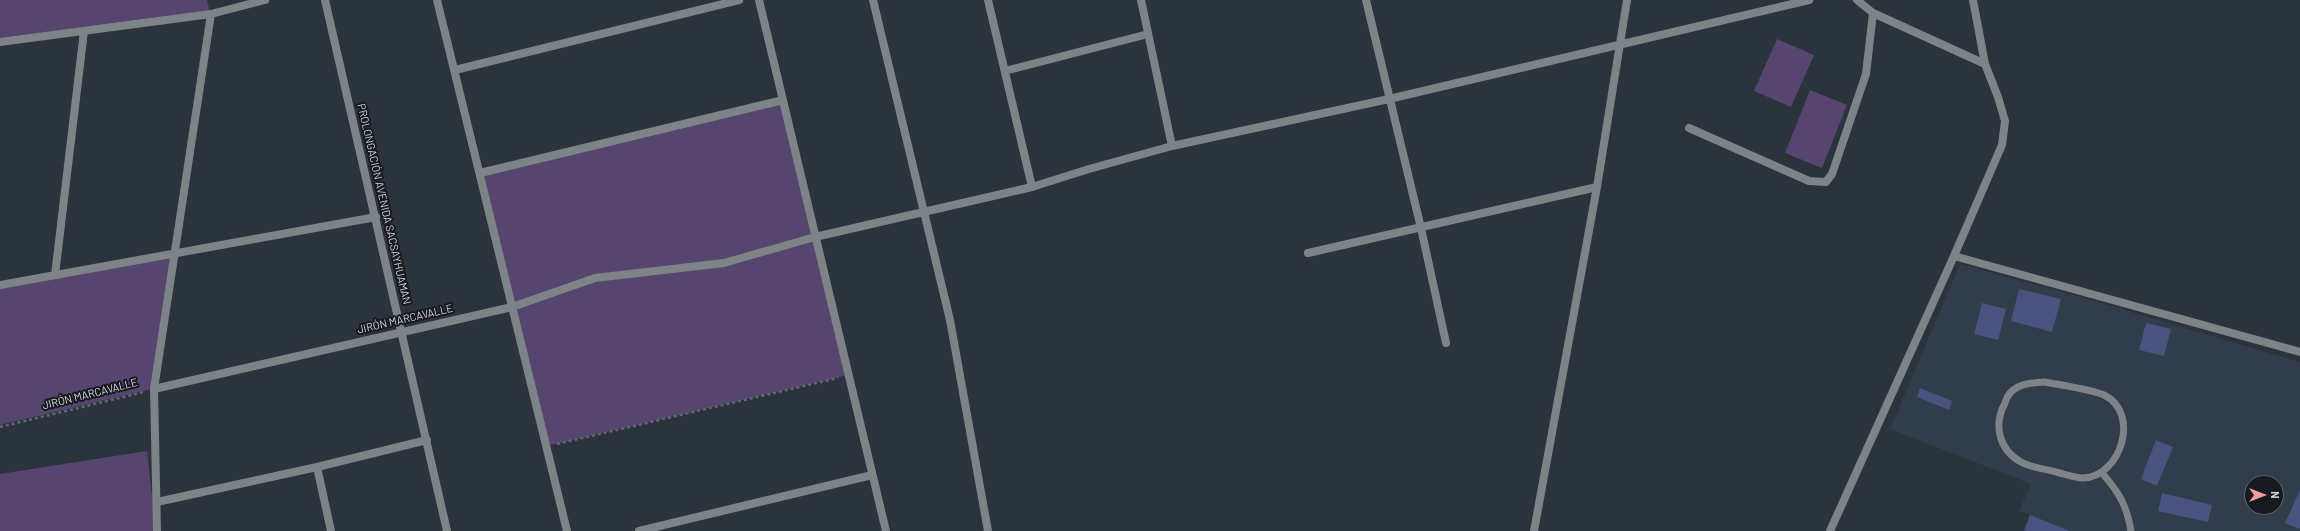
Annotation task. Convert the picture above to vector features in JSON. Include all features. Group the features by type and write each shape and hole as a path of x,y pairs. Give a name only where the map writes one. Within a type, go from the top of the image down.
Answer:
{"street":[{"path":"0,42 211,14 265,0"},
{"name":"PROLONGACIÓN AVENIDA SACSAYHUAMAN","path":"325,0 403,331 447,531"},
{"path":"437,0 567,531"},
{"path":"455,70 739,0"},
{"path":"759,0 886,531"},
{"path":"872,0 950,320 988,531"},
{"path":"988,0 1032,187"},
{"path":"1141,0 1172,146"},
{"path":"1366,0 1421,228 1446,343"},
{"path":"1534,531 1597,187 1627,0"},
{"name":"JIRÓN MARCAVALLE","path":"154,389 512,307 595,278 724,263 815,237 925,213 1032,187 1089,169 1172,146 1619,47 1809,0"},
{"path":"1857,0 1873,12 1985,64"},
{"path":"1830,531 1954,256 2002,145 2005,121 1998,97 1985,64 1973,0"},
{"path":"1689,128 1809,180 1826,182 1832,174 1866,74 1873,12"},
{"path":"157,531 154,389 211,14"},
{"path":"55,275 84,31"},
{"path":"1005,71 1148,34"},
{"path":"480,173 783,100"},
{"path":"1308,253 1597,187"},
{"path":"0,285 376,218"},
{"path":"1954,256 2300,352"},
{"path":"157,502 317,467 427,440"},
{"path":"317,467 331,531"},
{"path":"639,531 872,475"}],"lane":[{"path":"2044,382 2104,395 2117,406 2124,422 2122,444 2115,460 2102,473 2082,478 2022,463 2006,450 1998,432 2001,410 2010,393 2025,383 2044,382"},
{"path":"2102,473 2115,488 2127,511 2130,531"}],"path":[{"path":"547,446 848,375"},
{"name":"JIRÓN MARCAVALLE","path":"0,427 154,389"}],"shaded area":[{"path":"0,0 207,0 210,13 0,41"},
{"path":"1777,39 1814,55 1791,107 1754,91"},
{"path":"1810,90 1847,105 1822,168 1785,153"},
{"path":"783,100 848,375 547,446 480,173"},
{"path":"173,255 152,389 0,425 0,287"},
{"path":"1960,264 2091,300 2300,362 2300,531 2024,531 2030,515 2019,511 2031,484 1890,429"},
{"path":"147,451 153,505 153,531 0,531 0,474"}],"building":[{"path":"2019,289 2061,299 2052,332 2011,321"},
{"path":"1982,303 2006,309 1998,340 1974,334"},
{"path":"2146,323 2171,329 2164,356 2139,350"},
{"path":"1920,388 1952,401 1949,410 1917,397"},
{"path":"2156,440 2173,447 2157,486 2141,479"},
{"path":"2300,490 2300,529 2285,523"},
{"path":"2162,493 2212,505 2208,522 2158,511"},
{"path":"2030,515 2070,531 2024,531"}]}
